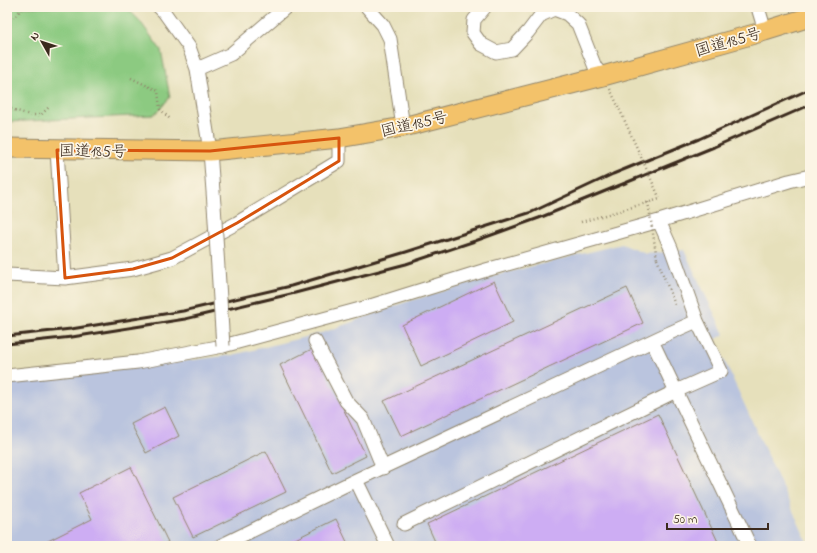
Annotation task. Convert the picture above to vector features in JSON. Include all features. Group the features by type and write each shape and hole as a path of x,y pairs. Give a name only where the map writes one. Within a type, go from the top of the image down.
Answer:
{"highway":[{"name":"国道185号","path":"7,148 57,150 210,151 338,138 403,127 603,76 765,31 810,16"}],"street":[{"path":"158,7 164,12 189,46 197,69 210,151 223,346"},
{"path":"197,69 231,54 286,7"},
{"path":"367,7 383,25 390,39 403,127"},
{"path":"485,7 474,20 473,33 481,44 496,52 512,49 541,15 554,9 567,14 578,24 595,66 603,76"},
{"path":"760,7 759,11 765,31"},
{"path":"7,275 65,278 133,269 172,258 237,223 338,161 338,138"},
{"path":"57,150 65,278"},
{"path":"7,376 138,362 223,346 330,318 486,270 660,221 789,181 810,176"},
{"path":"404,524 676,391 721,371 697,321 660,221"},
{"path":"220,546 356,480 697,321"},
{"path":"315,341 346,402 363,419 383,468"},
{"path":"652,341 750,546"},
{"path":"356,480 388,546"}],"path":[{"path":"7,23 24,7"},
{"path":"131,78 158,91 160,109 171,120"},
{"path":"7,109 30,115 41,115 50,106"},
{"path":"581,222 660,199 618,106"},
{"path":"648,202 657,259 675,305"}],"highlighted area":[{"path":"339,138 339,161 237,223 172,258 133,269 65,278 57,150 210,151"}],"shaded area":[{"path":"622,244 646,254 684,250 724,334 715,340 809,546 7,546 7,383 233,355 325,332 403,303 497,275"}],"green space":[{"path":"7,7 126,7 139,20 161,50 170,97 153,115 7,122"}],"building":[{"path":"494,281 513,322 421,366 402,325"},
{"path":"627,288 643,323 401,436 384,401"},
{"path":"314,348 366,456 332,473 280,365"},
{"path":"165,407 179,436 146,453 131,424"},
{"path":"658,414 720,546 437,546 427,524"},
{"path":"266,451 286,492 193,537 173,497"},
{"path":"131,467 168,542 160,546 38,546 92,519 79,493"},
{"path":"336,519 349,546 281,546"}],"railway":[{"path":"7,336 71,329 183,311 291,286 406,252 532,212 613,174 699,139 810,89"},
{"path":"7,344 72,337 185,319 295,293 406,264 539,218 714,147 810,105"}]}
